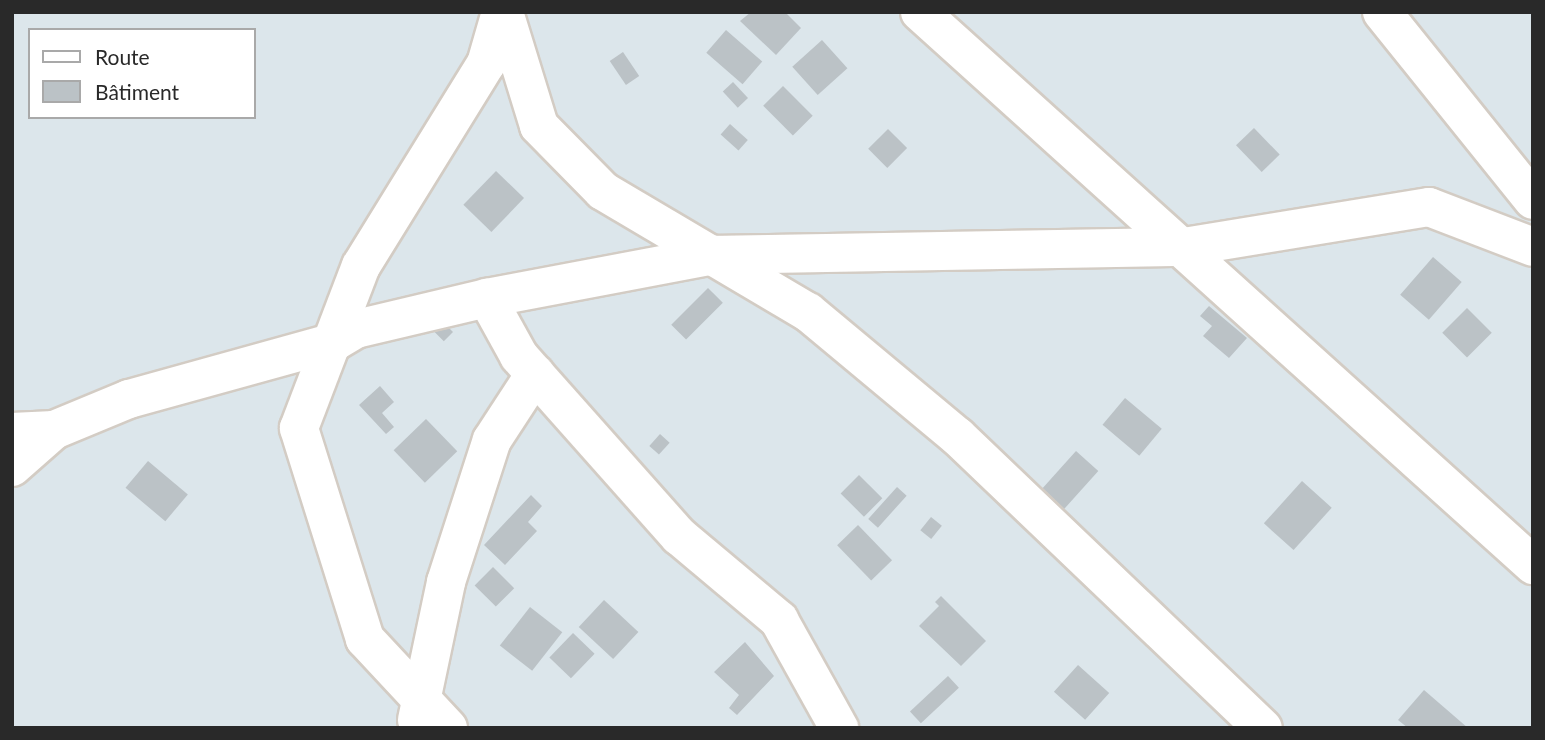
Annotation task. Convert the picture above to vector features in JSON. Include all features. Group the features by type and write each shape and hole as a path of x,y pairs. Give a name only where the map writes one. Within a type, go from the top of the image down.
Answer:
{"street":[{"path":"503,12 539,126 603,191 808,312 957,436 1263,728"},
{"path":"448,728 418,713 365,639 299,428 361,266 486,64 503,12"},
{"path":"920,12 1184,247 1533,565"},
{"path":"1382,12 1533,200"},
{"path":"12,467 54,430 129,399 334,342 356,329 487,298 715,255 1184,247 1429,207 1533,247"},
{"path":"487,298 519,356 679,536 779,620 839,728"},
{"path":"418,713 446,582 492,440 535,373"},
{"path":"12,432 54,430"}],"building":[{"path":"751,12 785,12 801,28 776,55 740,21"},
{"path":"726,30 762,61 743,84 706,53"},
{"path":"822,40 847,68 818,95 792,67"},
{"path":"623,52 639,76 626,85 610,61"},
{"path":"733,82 748,98 738,108 723,92"},
{"path":"783,86 813,116 793,135 763,106"},
{"path":"730,124 748,140 738,150 721,134"},
{"path":"1254,128 1280,155 1262,172 1236,145"},
{"path":"888,129 907,148 887,168 868,149"},
{"path":"496,171 524,198 491,232 463,205"},
{"path":"1433,257 1462,282 1429,320 1400,295"},
{"path":"708,288 723,303 686,340 671,325"},
{"path":"1209,306 1247,338 1229,358 1203,336 1212,326 1200,316"},
{"path":"1467,308 1492,333 1467,357 1442,333"},
{"path":"441,320 453,332 444,341 432,329"},
{"path":"380,386 394,402 382,413 394,427 386,434 359,405"},
{"path":"1125,398 1162,429 1139,456 1103,425"},
{"path":"426,419 457,451 425,483 394,450"},
{"path":"660,434 670,443 659,455 649,446"},
{"path":"1076,451 1098,471 1063,510 1041,490"},
{"path":"148,461 188,494 165,521 126,488"},
{"path":"859,475 882,498 864,517 841,493"},
{"path":"1302,481 1332,508 1294,550 1264,523"},
{"path":"897,487 907,496 878,528 868,519"},
{"path":"531,495 542,506 528,522 537,531 505,565 484,545"},
{"path":"931,517 942,526 931,539 920,530"},
{"path":"858,525 892,560 871,580 837,545"},
{"path":"493,567 514,588 496,607 475,585"},
{"path":"941,596 986,641 961,666 919,626 939,606 935,602"},
{"path":"604,600 638,632 613,659 579,627"},
{"path":"530,607 562,632 532,671 500,646"},
{"path":"573,633 595,654 571,678 549,657"},
{"path":"745,642 774,676 737,715 729,708 739,695 714,672"},
{"path":"1078,665 1109,693 1085,720 1054,692"},
{"path":"948,676 959,688 921,723 910,711"},
{"path":"1424,690 1468,728 1408,728 1398,720"}]}
